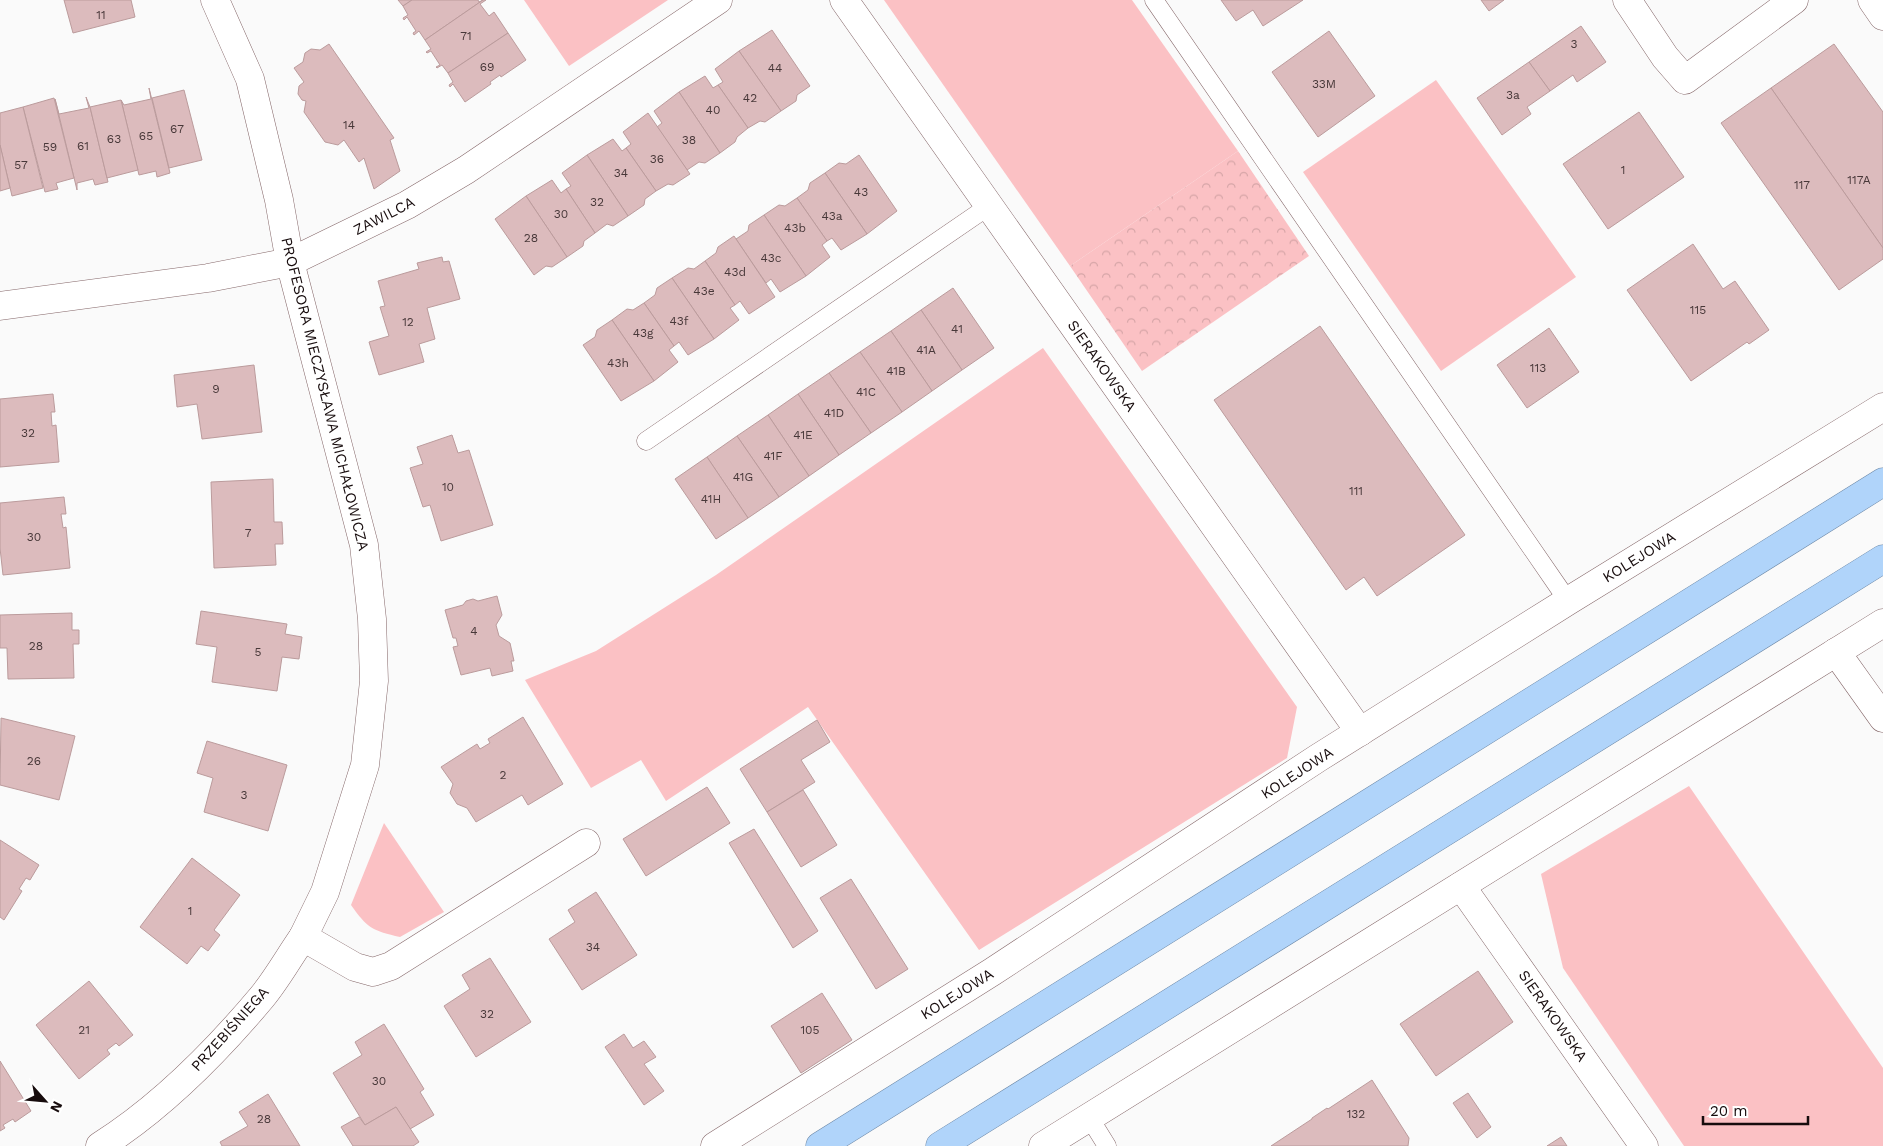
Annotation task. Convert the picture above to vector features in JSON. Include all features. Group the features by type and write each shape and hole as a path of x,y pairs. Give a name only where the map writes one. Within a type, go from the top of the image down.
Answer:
{"highway":[{"path":"820,1146 1883,482"},
{"path":"940,1146 1883,559"}],"street":[{"name":"PROFESORA MIECZYSŁAWA MICHAŁOWICZA","path":"214,0 250,79 279,200 290,262 364,545 372,619 374,681 365,765 325,892 302,937"},
{"name":"ZAWILCA","path":"0,306 208,278 290,262 407,205 466,170 718,0"},
{"name":"SIERAKOWSKA","path":"844,0 1360,732"},
{"path":"1627,0 1665,57 1685,80 1794,0"},
{"path":"1872,0 1883,16"},
{"name":"KOLEJOWA","path":"715,1146 992,972 1360,732 1568,601 1883,408"},
{"path":"1043,1146 1088,1116 1883,623"},
{"path":"1836,652 1883,718"},
{"path":"302,937 356,967 373,972 391,966 586,843"},
{"name":"SIERAKOWSKA","path":"1461,886 1644,1146"},
{"name":"PRZEBIŚNIEGA","path":"113,1142 156,1106 209,1056 263,996 302,937"}],"lane":[{"path":"1154,0 1568,601"},
{"path":"646,441 990,206"},
{"path":"1088,1116 1108,1146"}],"green space":[{"path":"524,0 668,0 569,66"},
{"path":"884,0 1132,0 1238,151 1070,266"},
{"path":"1436,80 1576,277 1441,371 1303,172"},
{"path":"1238,151 1309,256 1142,371 1070,266"},
{"path":"1043,348 1297,707 1287,758 979,950 808,707 666,801 641,760 591,788 525,680 596,651 716,575"},
{"path":"1689,786 1883,1068 1883,1146 1684,1146 1563,968 1541,874"},
{"path":"384,823 444,912 400,937 383,933 366,924 351,905"}],"building":[{"path":"64,0 131,0 135,17 73,33"},
{"path":"398,0 412,0 403,6"},
{"path":"412,0 478,0 479,2 483,0 425,40 419,31 414,35 413,33 416,31 407,17 404,20 403,18 408,15 403,6"},
{"path":"483,0 486,0 480,4 489,16 494,12 508,33 448,73 442,65 437,68 440,65 431,51 426,52 431,49 425,40"},
{"path":"1221,0 1303,0 1263,26 1253,10 1236,21"},
{"path":"1481,0 1504,0 1489,11"},
{"path":"1581,26 1606,62 1577,82 1573,75 1550,91 1529,62"},
{"path":"772,30 810,86 797,95 796,101 781,111 739,51"},
{"path":"1329,31 1375,96 1318,137 1272,72"},
{"path":"508,33 526,60 501,77 500,75 490,82 491,84 465,102 453,84 450,87 449,85 453,82 448,73"},
{"path":"329,44 394,138 390,140 400,171 374,189 364,158 359,162 344,140 338,145 325,142 304,112 306,101 302,100 298,94 299,86 304,82 294,68 303,62 305,53 311,49 320,50"},
{"path":"1834,44 1883,112 1883,248 1771,88"},
{"path":"739,51 781,111 765,122 760,121 748,128 718,85 723,82 715,69"},
{"path":"1529,62 1550,91 1527,107 1531,114 1502,135 1477,98"},
{"path":"705,76 713,88 718,85 748,128 737,137 735,142 720,153 679,92"},
{"path":"149,88 170,173 157,177 156,171 139,175 121,100 124,105 151,99"},
{"path":"1771,88 1883,248 1883,259 1839,290 1721,123"},
{"path":"184,90 202,160 169,168 152,98"},
{"path":"679,92 720,153 705,163 699,162 687,170 657,127 662,123 654,111"},
{"path":"86,97 90,107 108,182 95,185 93,179 77,183 77,190 55,99 59,114 89,108"},
{"path":"54,98 74,178 56,183 58,189 45,192 23,107"},
{"path":"121,100 138,170 107,178 90,107"},
{"path":"23,107 43,188 12,196 0,145 0,113"},
{"path":"1639,112 1684,177 1608,229 1563,164"},
{"path":"648,113 690,174 673,185 668,184 656,191 626,148 631,144 623,132"},
{"path":"613,139 622,151 626,148 656,191 645,199 644,205 628,216 587,155"},
{"path":"0,145 10,188 0,191"},
{"path":"587,155 628,216 613,226 607,224 595,233 566,189 571,186 562,173"},
{"path":"859,155 897,211 867,234 825,173 839,163 846,164"},
{"path":"825,173 867,234 841,250 832,238 827,241 797,198 808,190 810,183"},
{"path":"552,180 561,193 566,189 595,233 584,241 583,246 567,257 526,196"},
{"path":"526,196 567,257 552,267 546,266 534,275 495,219"},
{"path":"797,198 827,241 822,245 830,257 806,276 764,215 779,205 785,206"},
{"path":"764,215 806,276 780,292 771,279 766,283 736,239 748,231 749,225"},
{"path":"734,236 775,297 749,314 740,301 735,305 705,261 716,253 718,247"},
{"path":"1693,244 1723,289 1735,281 1769,330 1749,344 1747,342 1691,381 1627,290"},
{"path":"442,257 443,262 449,261 460,299 427,308 435,339 419,344 424,362 379,375 369,342 389,336 380,307 385,306 378,281 419,269 417,263"},
{"path":"705,261 735,305 730,308 739,320 714,339 672,278 688,268 694,269"},
{"path":"672,278 714,339 688,355 679,342 674,346 644,303 655,295 657,288"},
{"path":"953,288 994,348 962,370 921,310"},
{"path":"644,303 674,346 669,350 678,362 654,381 612,320 627,309 633,310"},
{"path":"921,310 962,370 932,391 891,331"},
{"path":"612,320 654,381 621,401 583,345 595,337 597,330"},
{"path":"1320,326 1465,535 1377,596 1364,577 1346,590 1214,400"},
{"path":"1549,328 1579,372 1527,408 1497,365"},
{"path":"891,331 932,391 902,412 860,352"},
{"path":"860,352 902,412 871,433 829,373"},
{"path":"254,365 262,432 202,439 197,404 177,407 174,375"},
{"path":"829,373 871,433 839,455 798,394"},
{"path":"53,394 55,412 51,412 52,426 56,425 59,462 0,467 0,399"},
{"path":"798,394 839,455 809,476 768,415"},
{"path":"768,415 809,476 779,497 737,436"},
{"path":"452,435 458,453 469,450 493,525 441,541 430,505 423,507 410,468 423,464 417,447"},
{"path":"737,436 779,497 748,518 707,457"},
{"path":"707,457 748,518 716,539 675,479"},
{"path":"273,479 274,522 282,522 283,544 275,544 276,565 214,568 211,482"},
{"path":"64,497 66,514 61,514 63,528 66,527 70,568 3,575 0,548 0,503"},
{"path":"497,596 502,615 496,625 499,636 510,643 514,661 511,661 513,671 492,676 490,668 461,675 453,647 458,646 456,638 453,638 445,610 463,605 466,601 473,599 478,601"},
{"path":"201,611 287,624 285,634 302,637 299,659 282,657 277,691 212,682 217,647 196,644"},
{"path":"72,613 72,630 79,630 79,644 73,644 74,678 8,679 7,648 0,648 0,615"},
{"path":"523,717 563,784 528,805 522,795 476,822 467,808 457,804 450,793 453,784 441,767 477,744 480,749 490,743 488,739"},
{"path":"1,718 75,736 59,800 0,785"},
{"path":"817,720 830,742 801,760 815,782 767,812 740,769"},
{"path":"207,741 287,765 268,831 204,812 213,778 197,773"},
{"path":"707,787 730,823 646,876 623,839"},
{"path":"803,790 837,845 801,867 767,812"},
{"path":"754,829 818,931 793,948 729,843"},
{"path":"0,840 39,865 30,880 26,878 19,889 22,891 4,920 0,917"},
{"path":"192,858 240,895 214,930 220,935 208,951 201,946 187,964 140,927"},
{"path":"851,879 908,969 876,989 820,898"},
{"path":"596,892 637,955 582,990 549,939 575,922 568,910"},
{"path":"490,958 531,1022 476,1057 444,1006 470,989 462,975"},
{"path":"1478,971 1513,1022 1436,1076 1400,1024"},
{"path":"89,981 133,1035 119,1046 116,1043 107,1050 110,1054 79,1079 36,1025"},
{"path":"822,993 852,1040 801,1073 771,1026"},
{"path":"384,1024 424,1089 420,1092 434,1115 410,1129 396,1107 365,1125 333,1073 362,1055 355,1042"},
{"path":"624,1034 633,1048 644,1041 656,1057 644,1064 664,1091 644,1105 605,1047"},
{"path":"0,1061 31,1111 15,1122 13,1119 3,1125 5,1128 0,1131"},
{"path":"1372,1080 1409,1138 1408,1146 1271,1146 1327,1108"},
{"path":"1468,1093 1491,1127 1477,1138 1453,1103"},
{"path":"268,1094 300,1146 222,1146 220,1142 248,1126 239,1112"},
{"path":"396,1107 419,1142 413,1146 353,1146 341,1127 359,1117 365,1125"},
{"path":"1561,1137 1567,1146 1547,1146"}]}
